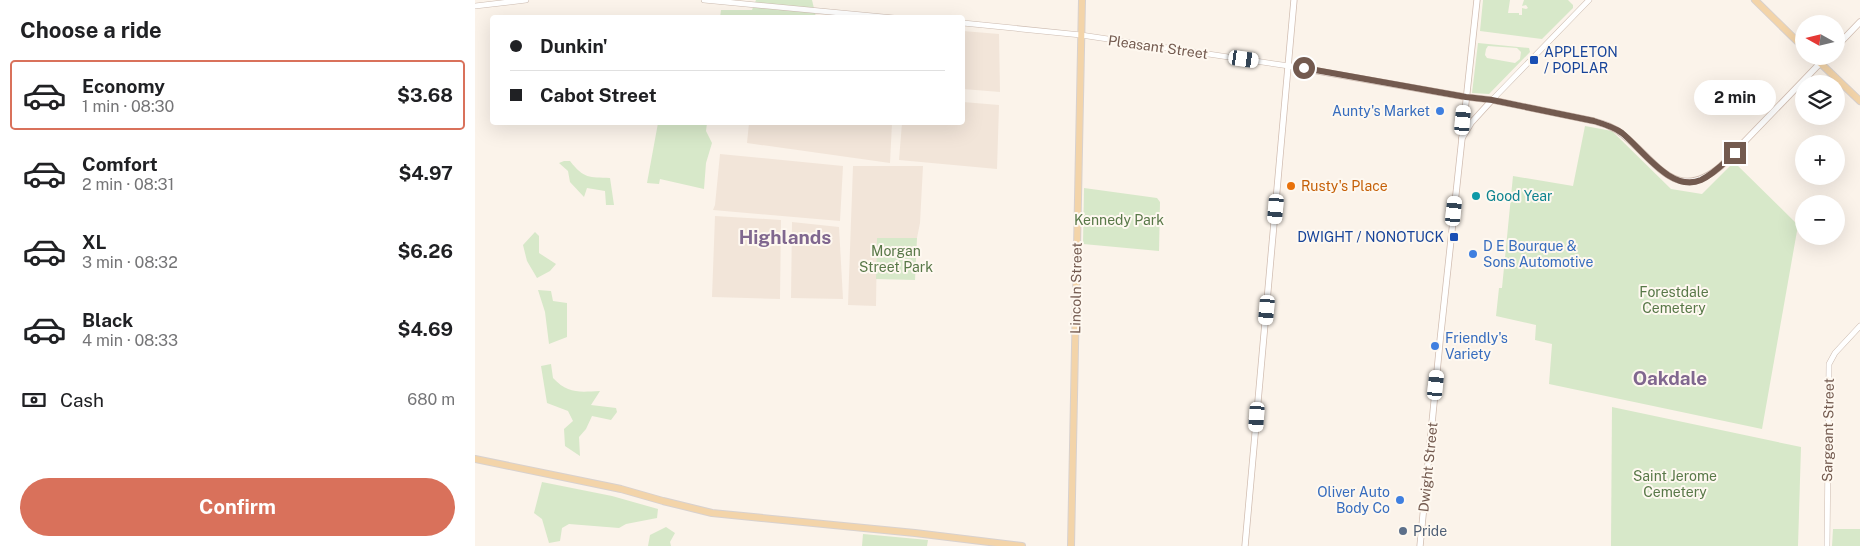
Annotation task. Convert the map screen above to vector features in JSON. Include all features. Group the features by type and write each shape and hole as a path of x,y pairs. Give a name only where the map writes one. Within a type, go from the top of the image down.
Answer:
{"main road":[{"name":"Lincoln Street","path":"1071,546 1082,0"},
{"path":"1245,546 1294,0"},
{"name":"Dwight Street","path":"1420,546 1477,0"},
{"path":"1755,0 1795,39"},
{"path":"1845,38 1860,22"},
{"name":"Pleasant Street","path":"1289,66 1492,100 1610,126 1622,134 1664,172 1679,181 1688,182 1701,180 1721,166 1819,65"},
{"path":"1821,65 1860,101"},
{"path":"1462,139 1471,123 1492,100"},
{"path":"475,459 621,489 712,513 915,533 1022,546"}],"street":[{"path":"475,6 526,0"},
{"path":"704,0 862,15"},
{"path":"1492,100 1589,0"},
{"name":"Pleasant Street","path":"965,23 1081,35 1289,66"},
{"name":"Sargeant Street","path":"1827,546 1829,364 1835,353 1860,326"}],"shaded area":[{"path":"965,31 999,34 1000,92 965,89"},
{"path":"965,102 999,105 997,169 899,160 902,125 965,125"},
{"path":"749,125 892,125 890,163 747,143"},
{"path":"720,154 843,166 840,221 713,210"},
{"path":"853,166 923,166 920,223 917,238 877,238 876,306 848,305"},
{"path":"715,216 781,220 780,299 712,297"},
{"path":"792,222 839,227 843,299 791,298"}],"green space":[{"path":"756,0 812,0 816,15 720,15 721,10 752,10"},
{"path":"1483,0 1510,0 1508,13 1519,13 1519,15 1522,15 1522,8 1528,8 1526,5 1522,6 1524,0 1568,0 1573,5 1573,8 1542,39 1480,31"},
{"path":"1478,43 1529,48 1530,52 1489,94 1472,93","holes":["1488,46 1517,48 1521,52 1520,59 1515,63 1487,58 1485,55"]},
{"path":"658,125 707,125 706,131 712,143 706,163 704,189 660,179 659,184 647,183"},
{"name":"Forestdale Cemetery","path":"1585,126 1612,131 1671,189 1702,194 1734,162 1795,222 1795,242 1762,429 1549,384 1552,344 1535,340 1536,325 1496,316 1499,288 1502,288 1513,176 1573,186"},
{"path":"570,161 579,171 587,176 610,178 614,205 606,205 605,191 587,188 584,197 570,182 568,171 559,163"},
{"name":"Kennedy Park","path":"1084,188 1157,198 1160,202 1159,251 1083,244"},
{"path":"535,232 539,236 539,253 556,264 550,271 537,278 527,261 523,245"},
{"name":"Morgan Street Park","path":"877,238 917,238 915,280 876,279"},
{"path":"538,290 551,291 553,301 567,303 567,337 549,344 545,312"},
{"path":"551,364 553,378 558,383 574,391 600,391 591,405 616,408 617,412 611,420 592,416 586,429 579,437 580,456 565,446 564,429 573,421 568,411 547,403 541,366"},
{"name":"Saint Jerome Cemetery","path":"1612,407 1801,447 1798,546 1611,546"},
{"path":"542,482 612,496 658,509 657,518 626,524 619,528 569,524 562,528 560,541 549,543 542,519 534,513"},
{"path":"666,527 675,533 670,542 671,546 648,546 650,535"},
{"path":"1833,529 1860,529 1860,546 1832,546"},
{"path":"863,534 928,540 927,546 862,546"}],"place":[{"name":"APPLETON / POPLAR","path":"1534,60"},
{"name":"Aunty's Market","path":"1440,111"},
{"name":"Rusty's Place","path":"1291,186"},
{"name":"Good Year","path":"1476,196"},
{"name":"DWIGHT / NONOTUCK","path":"1454,237"},
{"name":"D E Bourque & Sons Automotive","path":"1473,254"},
{"name":"Friendly's Variety","path":"1435,346"},
{"name":"Oliver Auto Body Co","path":"1400,500"},
{"name":"Pride","path":"1403,531"}],"district":[{"name":"Highlands","path":"785,237"},
{"name":"Oakdale","path":"1670,378"}],"route":[{"path":"1304,68 1492,100 1594,121 1610,126 1622,134 1664,172 1679,181 1691,183 1701,180 1712,174 1735,153"}]}
